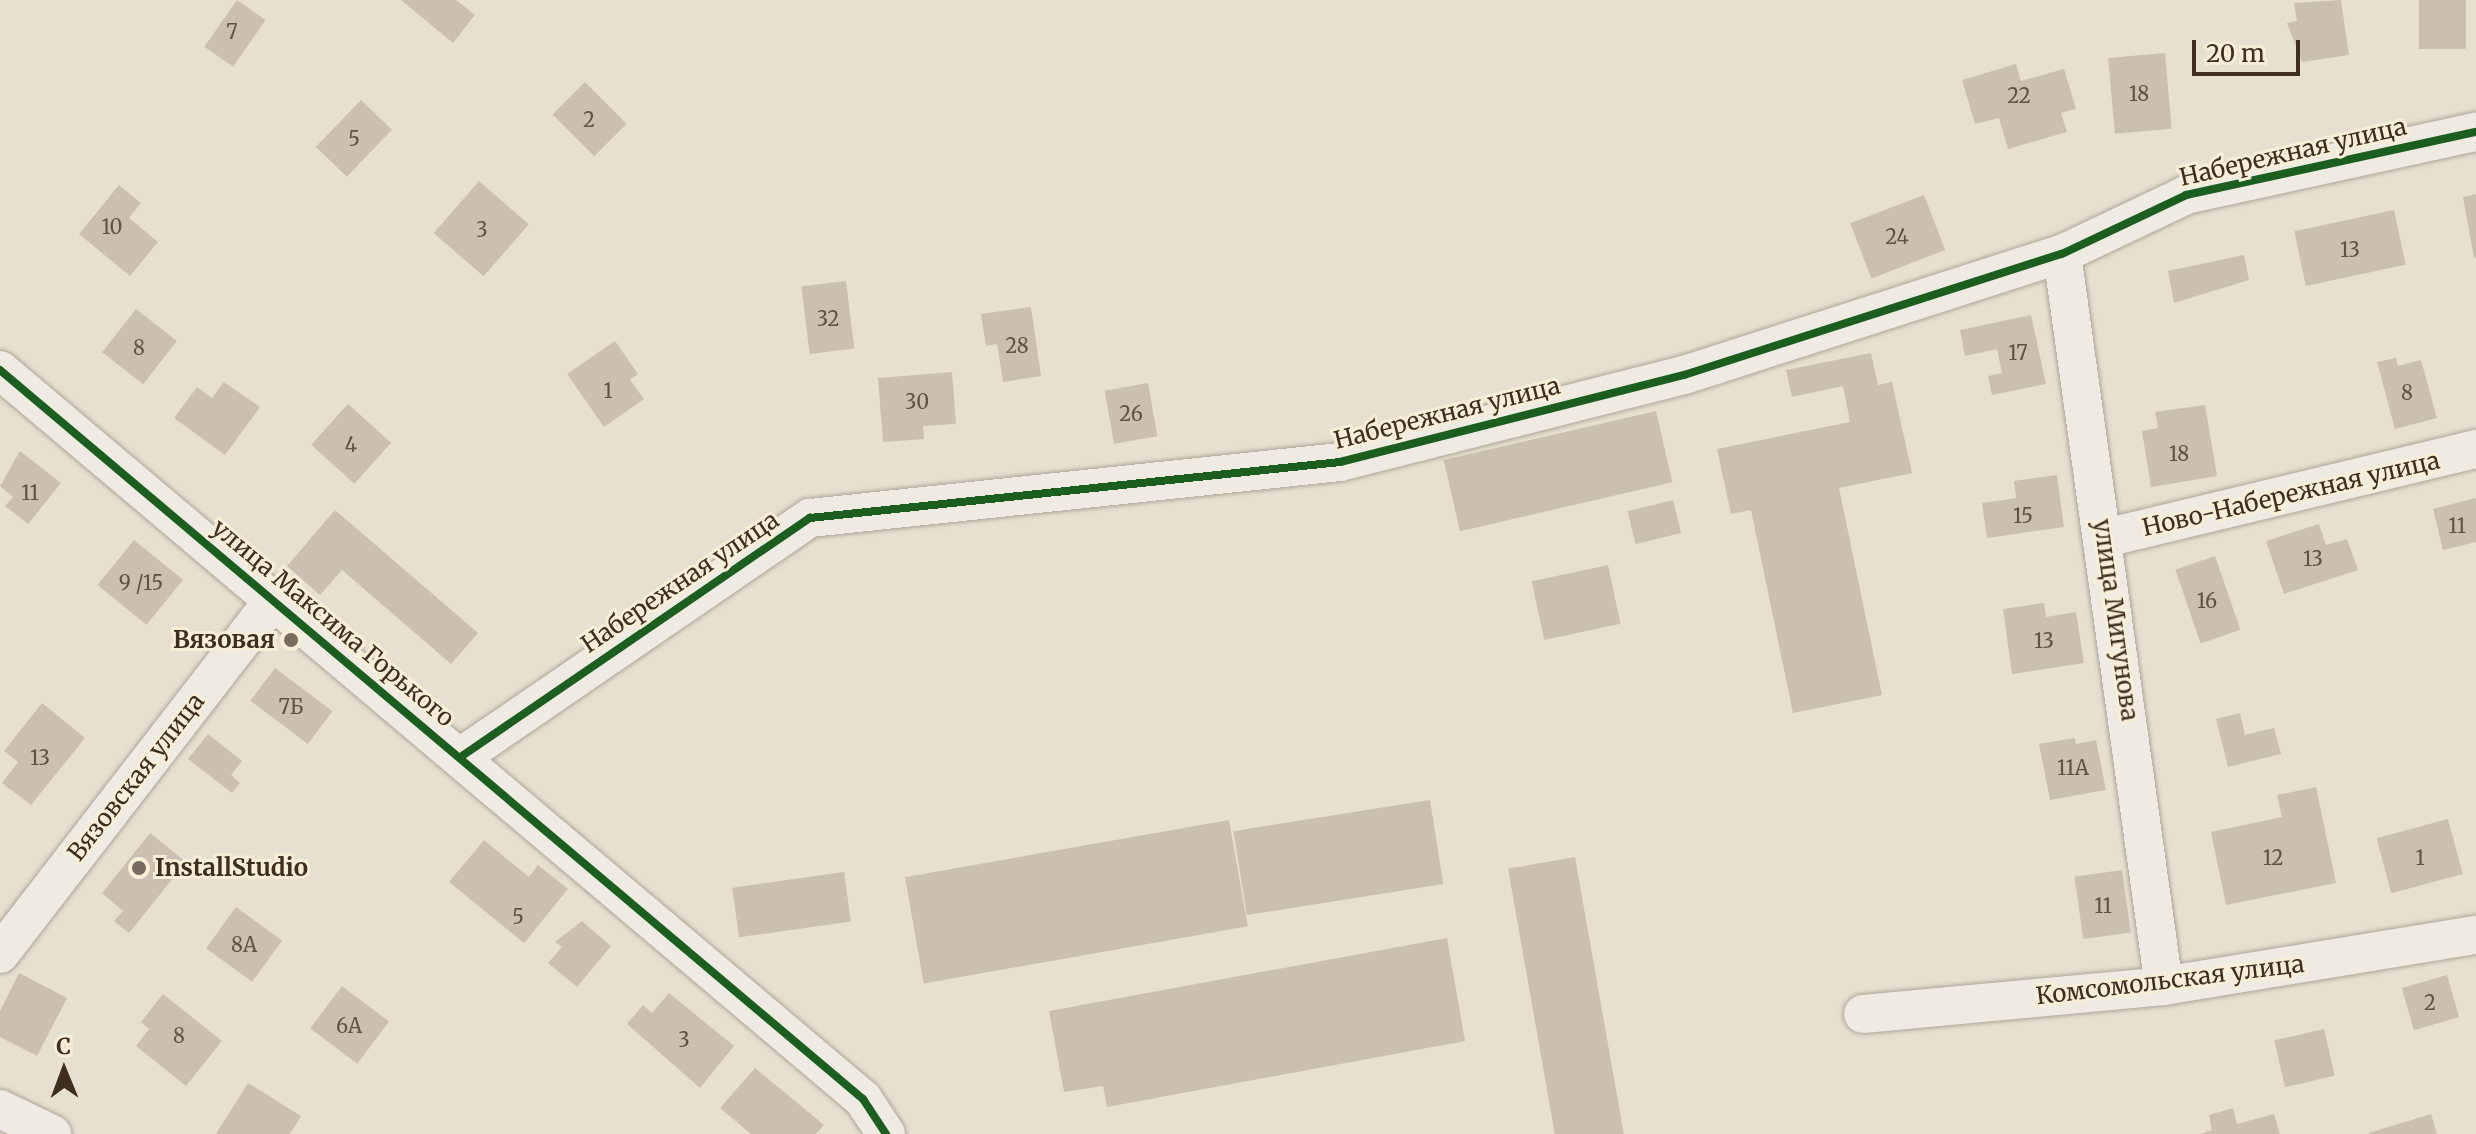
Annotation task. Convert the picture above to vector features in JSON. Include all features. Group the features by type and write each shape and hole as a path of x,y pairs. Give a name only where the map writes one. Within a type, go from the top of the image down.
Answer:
{"street":[{"name":"Набережная улица","path":"462,756 810,518 1340,462 1684,375 2062,254 2186,195 2476,132"},
{"name":"улица Мигунова","path":"2062,254 2105,538 2164,986"},
{"name":"улица Максима Горького","path":"0,370 462,756 863,1099 886,1134"},
{"name":"Ново-Набережная улица","path":"2105,538 2476,449"},
{"name":"Вязовская улица","path":"0,954 273,601"},
{"name":"Комсомольская улица","path":"1863,1014 2164,986 2476,935"},
{"path":"0,1109 52,1134"}],"building":[{"path":"237,0 266,20 233,67 204,47"},
{"path":"401,0 456,0 475,15 453,43"},
{"path":"2341,0 2349,55 2302,62 2287,23 2297,21 2294,3"},
{"path":"2419,0 2466,0 2466,49 2419,49"},
{"path":"2165,53 2172,129 2115,134 2108,58"},
{"path":"2016,64 2021,81 2064,69 2076,109 2061,113 2067,132 2008,149 1999,118 1975,124 1962,80"},
{"path":"585,82 627,124 594,156 552,115"},
{"path":"361,100 392,130 347,177 316,147"},
{"path":"479,181 529,224 484,276 434,233"},
{"path":"119,185 141,203 129,218 158,242 130,276 79,234"},
{"path":"2476,194 2476,258 2474,258 2463,197"},
{"path":"1924,195 1945,250 1871,278 1850,223"},
{"path":"2394,210 2406,265 2306,286 2294,231"},
{"path":"2244,255 2249,280 2174,303 2168,271"},
{"path":"846,281 854,348 810,354 801,286"},
{"path":"1031,307 1041,376 1003,382 997,344 986,346 981,314"},
{"path":"136,309 177,341 143,384 102,352"},
{"path":"2031,315 2046,384 1992,395 1988,376 2002,373 1997,349 1965,356 1960,330"},
{"path":"615,341 638,374 630,380 644,399 604,427 567,374"},
{"path":"1871,353 1878,385 1892,382 1912,473 1839,488 1882,695 1793,713 1751,510 1731,514 1717,449 1850,422 1843,386 1792,397 1786,370"},
{"path":"2396,358 2398,366 2421,360 2437,418 2395,429 2377,362"},
{"path":"952,372 956,424 923,426 924,439 883,442 878,378"},
{"path":"224,382 260,407 225,455 174,418 197,387 212,398"},
{"path":"1148,383 1157,436 1114,444 1105,391"},
{"path":"348,404 391,443 354,484 311,445"},
{"path":"2205,405 2217,476 2151,487 2142,431 2158,428 2155,412"},
{"path":"1656,411 1672,482 1460,531 1444,460"},
{"path":"20,451 61,483 28,524 5,506 13,497 0,486"},
{"path":"2057,475 2064,527 1987,538 1982,503 2016,498 2014,481"},
{"path":"2476,498 2476,542 2443,550 2433,509"},
{"path":"1673,500 1681,533 1636,544 1627,511"},
{"path":"335,510 478,633 451,664 342,570 320,595 287,566"},
{"path":"2319,524 2326,545 2347,539 2358,570 2284,594 2266,541"},
{"path":"134,540 183,580 146,625 97,585"},
{"path":"2215,556 2240,630 2201,643 2175,570"},
{"path":"1608,565 1620,624 1544,640 1532,581"},
{"path":"2044,603 2046,617 2076,612 2084,663 2012,674 2003,609"},
{"path":"275,668 333,711 308,744 250,701"},
{"path":"42,703 85,738 31,805 2,783 18,762 4,751"},
{"path":"2240,713 2245,735 2274,728 2281,754 2228,767 2216,719"},
{"path":"208,734 242,761 231,775 240,783 232,793 188,759"},
{"path":"2075,738 2076,744 2096,740 2106,790 2050,800 2039,744"},
{"path":"2316,787 2336,883 2226,905 2211,832 2282,817 2277,795"},
{"path":"1430,800 1443,884 1247,915 1233,831"},
{"path":"2448,819 2463,874 2391,893 2377,838"},
{"path":"1229,820 1248,926 924,983 905,877"},
{"path":"150,833 186,862 129,933 114,921 123,911 102,893"},
{"path":"484,840 529,877 538,865 568,889 524,943 449,882"},
{"path":"1575,857 1624,1134 1555,1134 1508,869"},
{"path":"2122,870 2131,932 2083,939 2074,877"},
{"path":"844,872 851,922 739,937 732,888"},
{"path":"236,907 282,941 252,982 206,948"},
{"path":"582,921 611,946 577,987 548,963 562,947 555,942"},
{"path":"1447,938 1465,1041 1107,1107 1103,1086 1064,1092 1049,1011"},
{"path":"19,973 67,998 37,1056 0,1037 0,1011"},
{"path":"2447,975 2459,1017 2414,1030 2402,988"},
{"path":"342,986 389,1022 357,1064 310,1028"},
{"path":"669,993 734,1046 700,1088 627,1024 643,1005 652,1013"},
{"path":"163,994 222,1041 186,1086 136,1046 149,1029 141,1022"},
{"path":"2324,1029 2335,1076 2285,1087 2274,1040"},
{"path":"755,1068 824,1125 816,1134 751,1134 720,1108"},
{"path":"248,1083 301,1116 290,1134 216,1134"},
{"path":"2233,1108 2237,1124 2274,1114 2280,1134 2200,1134 2212,1130 2209,1115"},
{"path":"2431,1114 2437,1134 2369,1134 2369,1133"}],"cycle path":[{"path":"462,756 810,518 1340,462 1684,375 2062,254 2186,195 2476,132"},
{"path":"0,370 863,1099 886,1134"}],"place":[{"name":"Вязовая","path":"291,640"},
{"name":"InstallStudio","path":"139,868"}]}
